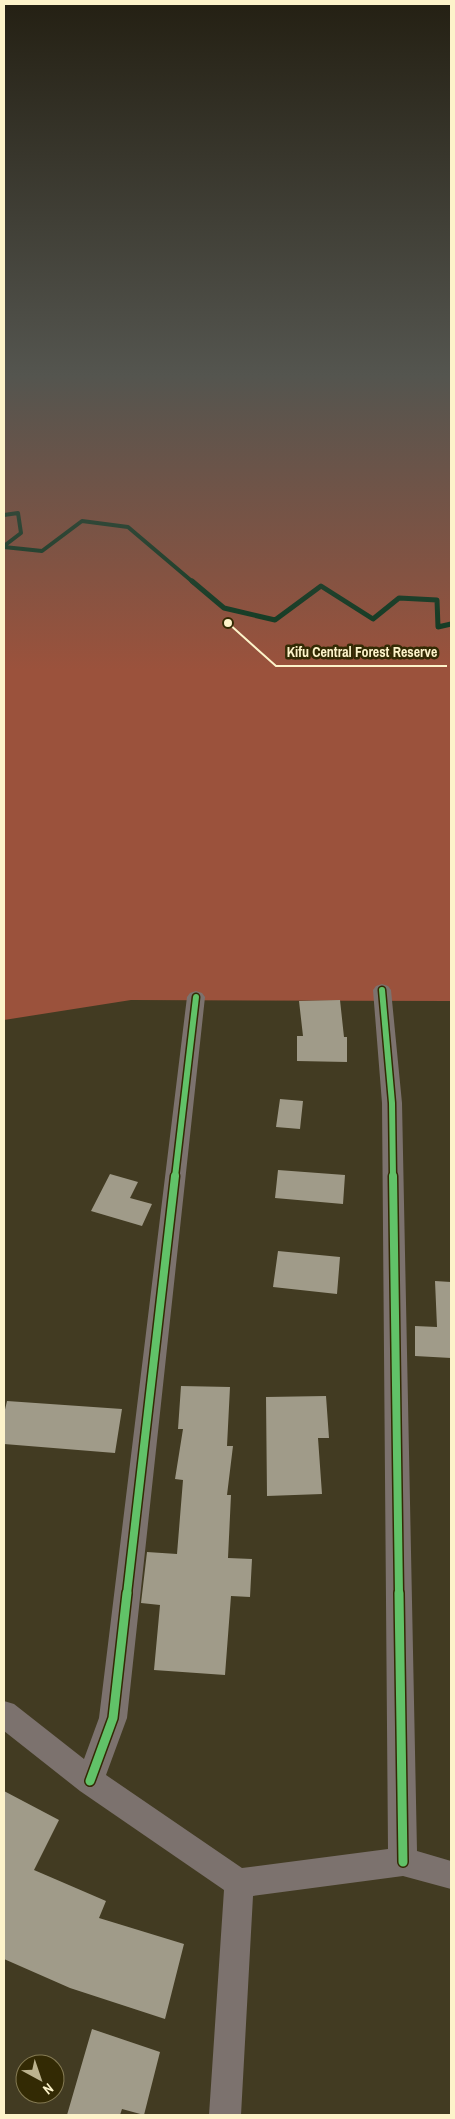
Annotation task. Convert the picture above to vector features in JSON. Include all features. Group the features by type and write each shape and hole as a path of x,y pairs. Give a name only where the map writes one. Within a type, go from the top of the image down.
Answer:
{"street":[{"path":"382,990 392,1103 402,1862"},
{"path":"90,1781 113,1718 196,997"},
{"path":"4,1714 90,1781 239,1883 402,1862 451,1875"},
{"path":"225,2115 239,1883"}],"shaded area":[{"path":"4,472 451,472 451,1001 131,1000 4,1020"}],"building":[{"path":"340,1000 344,1037 347,1037 347,1062 297,1061 297,1036 303,1036 299,1001"},
{"path":"280,1099 303,1101 300,1129 276,1127"},
{"path":"278,1170 345,1175 343,1204 275,1198"},
{"path":"110,1174 138,1182 130,1198 152,1204 142,1226 91,1211"},
{"path":"278,1251 340,1257 337,1294 273,1287"},
{"path":"435,1281 451,1282 451,1358 415,1356 415,1326 437,1327"},
{"path":"181,1386 230,1387 227,1446 233,1446 227,1495 231,1495 228,1558 252,1559 250,1597 231,1596 225,1675 154,1670 160,1605 141,1603 147,1552 177,1554 183,1480 175,1479 183,1429 178,1429"},
{"path":"326,1396 329,1438 318,1438 322,1494 267,1496 266,1397"},
{"path":"7,1401 122,1409 115,1453 4,1444 4,1414"},
{"path":"4,1791 59,1820 34,1870 106,1901 99,1918 184,1944 165,2019 70,1988 4,1959"},
{"path":"92,2029 160,2052 144,2115 122,2109 120,2115 67,2115"}],"waterway":[{"path":"4,515 18,513 21,533 4,546"},
{"path":"4,547 42,551 82,521 128,527 194,583"},
{"path":"192,581 224,608 275,620 321,586 373,619 399,598 437,600 438,627 451,624"}],"cycle path":[{"path":"382,990 392,1103 403,1862"},
{"path":"90,1781 113,1718 196,997"}],"place":[{"name":"Kifu Central Forest Reserve","path":"228,623"}]}
